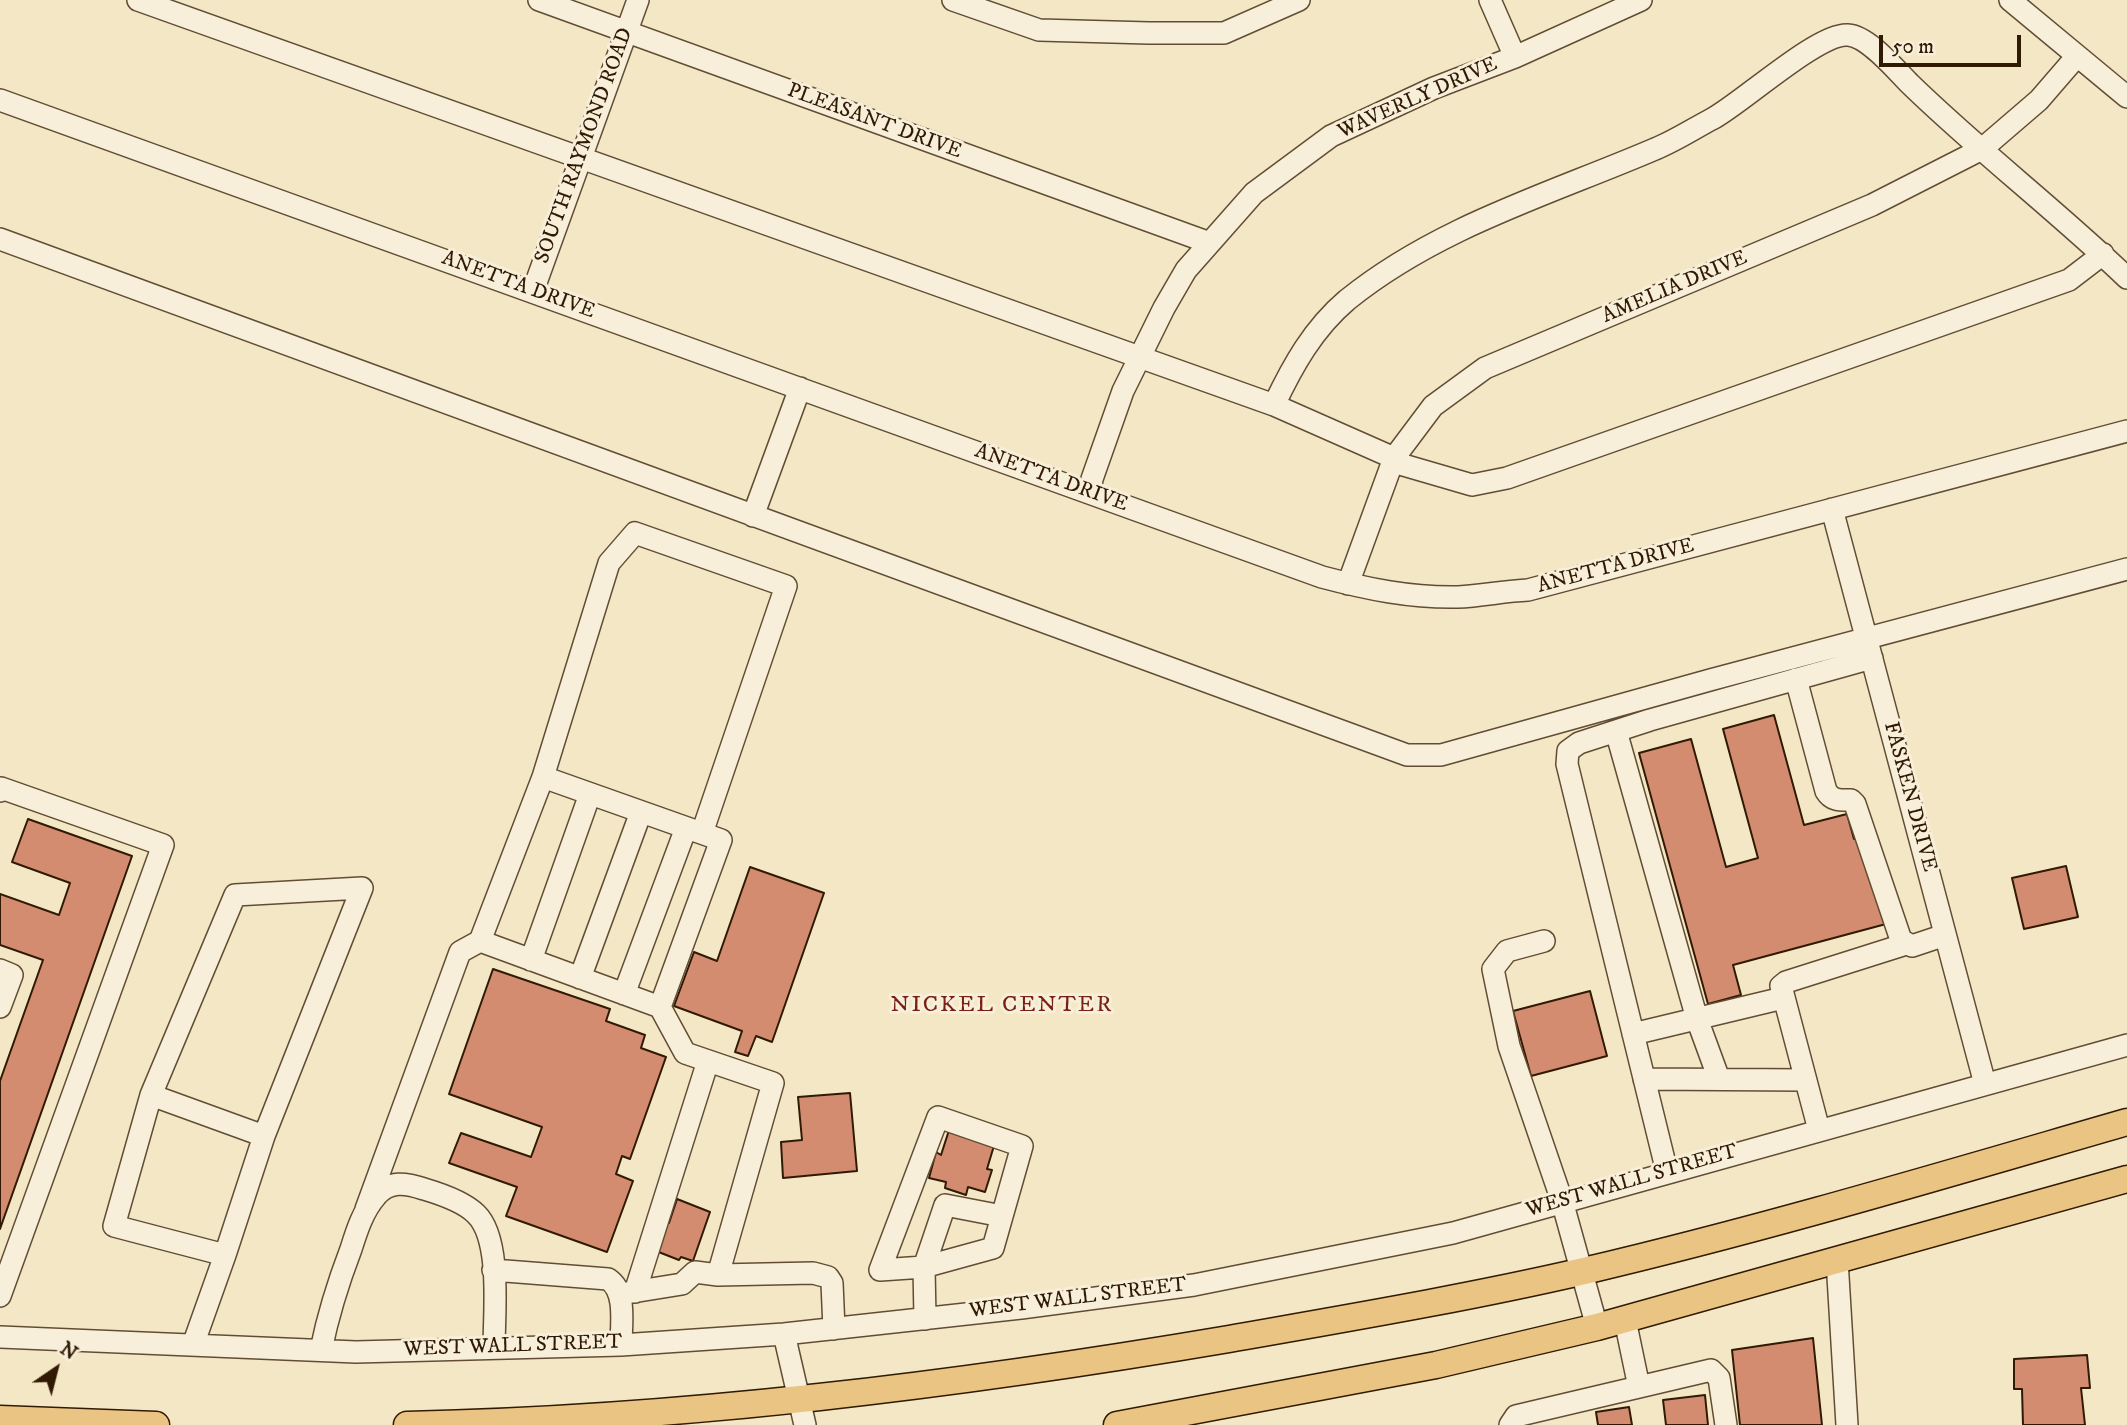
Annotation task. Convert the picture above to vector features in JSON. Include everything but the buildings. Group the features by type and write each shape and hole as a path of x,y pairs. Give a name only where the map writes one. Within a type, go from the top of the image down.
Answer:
{"main road":[{"path":"407,1425 802,1413 1387,1311 1581,1271 1821,1211 2127,1122"},
{"path":"1117,1425 1436,1365 1597,1327 2127,1179"},
{"path":"0,1419 156,1425"}],"street":[{"path":"138,0 1274,405 1394,460 1472,485 1507,478 2069,280 2102,254"},
{"name":"PLEASANT DRIVE","path":"539,0 1210,243"},
{"name":"SOUTH RAYMOND ROAD","path":"533,291 638,0"},
{"path":"953,0 1039,30 1224,33 1299,0"},
{"path":"1490,0 1515,57"},
{"name":"WAVERLY DRIVE","path":"1090,493 1092,479 1124,391 1186,270 1254,193 1331,136 1434,88 1515,57 1641,0"},
{"path":"2010,0 2127,97"},
{"path":"1274,405 1296,359 1317,330 1346,301 1395,266 1454,232 1658,148 1721,114 1797,58 1846,34 1862,38 2127,278"},
{"name":"AMELIA DRIVE","path":"1348,584 1394,460 1433,406 1485,368 1872,205 1982,149 2039,100 2077,56"},
{"name":"ANETTA DRIVE","path":"0,100 1322,578 1378,591 1436,597 1490,595 1528,590 2127,431"},
{"path":"0,239 1407,755 1441,755 1710,680 1869,649"},
{"path":"753,516 800,388"},
{"name":"FASKEN DRIVE","path":"1832,509 1985,1084"},
{"path":"321,1350 330,1306 460,952 480,941 543,777 609,563 635,533 786,586 694,831 624,994"},
{"path":"1667,1172 1567,764 1568,751 1578,743 1796,679 1869,649 2127,569"},
{"path":"1796,679 1826,791 1836,800 1851,800 1855,804 1901,940 1912,946 1945,935"},
{"path":"1616,731 1697,1019 1718,1079"},
{"path":"543,777 721,840 660,1007"},
{"path":"0,791 1,788 163,845 0,1296"},
{"path":"531,960 590,794"},
{"path":"580,978 641,812"},
{"path":"193,1345 225,1255 264,1136 362,888 235,895 151,1095 114,1226 225,1255"},
{"path":"480,941 660,1007 685,1053 773,1083 718,1275"},
{"path":"1544,941 1507,951 1493,969 1509,1046 1562,1201 1597,1327"},
{"path":"1819,1130 1781,986 1786,982 1906,944"},
{"path":"0,970 12,975 0,1006"},
{"path":"1633,1034 1783,998"},
{"name":"WEST WALL STREET","path":"0,1337 321,1350 621,1345 834,1329 1219,1280 1453,1233 2127,1045"},
{"path":"621,1345 627,1293 708,1061"},
{"path":"1644,1079 1805,1080"},
{"path":"151,1095 264,1136"},
{"path":"938,1118 1022,1146 1002,1216 993,1248 924,1267 880,1270 938,1118"},
{"path":"366,1209 386,1187 402,1182 428,1190 477,1214 488,1231 494,1270 494,1348"},
{"path":"909,1194 945,1205 1002,1216"},
{"path":"925,1319 924,1267 945,1205"},
{"path":"1837,1260 1847,1425"},
{"path":"494,1270 608,1279 627,1293 682,1284 695,1272 718,1275 813,1273 828,1277 832,1283 834,1329"},
{"path":"1625,1320 1639,1387"},
{"path":"785,1334 802,1413"},
{"path":"1510,1425 1516,1416 1711,1370 1719,1378 1726,1425"}],"district":[{"name":"NICKEL CENTER","path":"1002,1006"}]}
